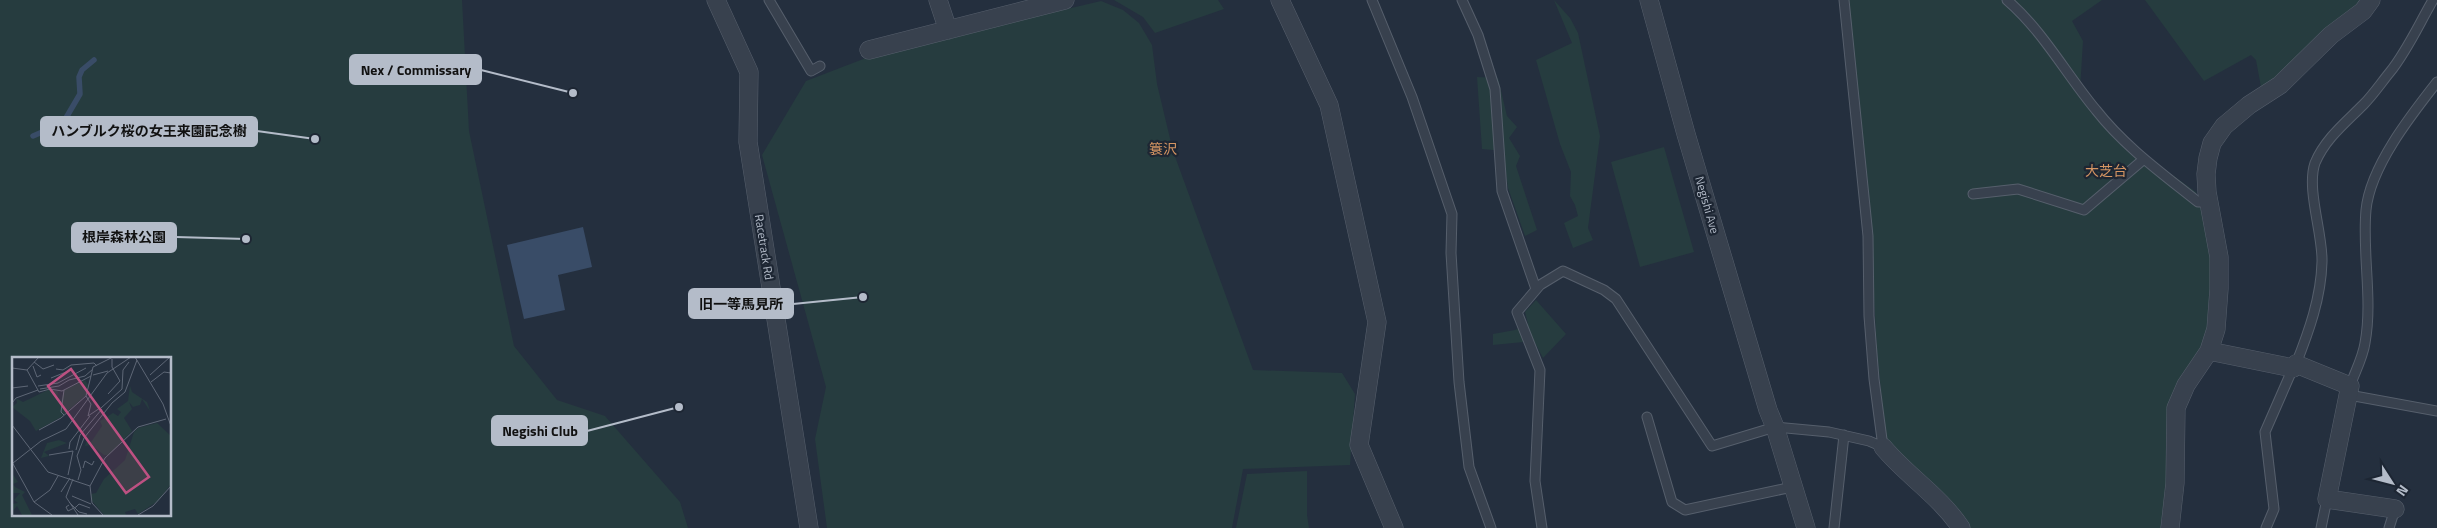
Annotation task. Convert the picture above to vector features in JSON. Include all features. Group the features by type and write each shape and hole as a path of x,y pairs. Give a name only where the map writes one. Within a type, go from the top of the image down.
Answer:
{"street":[{"name":"Racetrack Rd","path":"716,0 749,72 748,142 809,528"},
{"path":"938,0 948,30"},
{"path":"1280,0 1329,105 1377,322 1359,445 1394,528"},
{"name":"Negishi Ave","path":"1649,0 1686,134 1768,410 1806,528"},
{"path":"2170,528 2175,483 2176,408 2186,385 2209,351 2216,330 2219,257 2206,183 2208,158 2212,143 2224,126 2249,105 2280,86 2331,35 2364,11 2371,0"},
{"path":"869,50 1054,1"},
{"path":"2209,351 2294,366 2350,390 2327,499 2395,510"},
{"path":"1883,447 1932,494 1961,528"}],"lane":[{"path":"769,0 811,72 820,66"},
{"path":"1372,0 1412,97 1452,214 1450,252 1459,382 1469,467 1491,528"},
{"path":"1462,0 1478,35 1495,89 1502,190 1536,288"},
{"path":"1542,528 1535,481 1540,370 1517,312 1536,288 1562,271 1604,290 1616,299 1712,446 1775,427 1829,432 1883,447 1871,334 1868,236 1844,0"},
{"path":"2007,0 2035,28 2096,112 2144,160 2198,202 2209,202"},
{"path":"2266,528 2274,509 2265,432 2311,326 2319,294 2321,248 2317,228 2314,186 2315,164 2327,141 2365,103 2392,70 2432,0"},
{"path":"2437,82 2395,140 2372,184 2366,209 2367,324 2365,344 2350,390 2437,410"},
{"path":"1972,194 2018,189 2084,210 2144,160"},
{"path":"1647,417 1672,502 1685,510 1792,487"},
{"path":"1834,528 1844,435"},
{"path":"2321,528 2327,499"},
{"path":"2389,528 2395,510"}],"green space":[{"path":"0,0 462,0 469,131 514,346 557,400 605,416 680,502 688,528 0,528"},
{"path":"1114,0 1218,0 1224,9 1155,33 1143,17"},
{"path":"1554,0 1570,18 1578,33 1600,136 1588,228 1593,240 1573,248 1564,223 1578,216 1570,196 1571,172 1560,144 1536,60 1572,43"},
{"path":"1848,0 2102,0 2072,21 2083,41 2080,90 2094,107 2149,158 2196,192 2206,219 2213,260 2209,327 2198,354 2182,374 2171,399 2170,463 2163,528 1970,528 1886,442 1877,351 1867,175"},
{"path":"2145,0 2364,0 2279,78 2261,87 2256,60 2251,55 2204,81"},
{"path":"1101,1 1123,10 1139,23 1152,45 1157,84 1173,151 1253,370 1342,373 1355,394 1350,465 1243,469 1232,528 827,528 815,439 826,387 762,155 806,81 879,53"},
{"path":"1477,77 1498,78 1507,116 1517,127 1509,138 1520,156 1516,166 1537,230 1525,236 1508,188 1503,151 1482,149"},
{"path":"1664,147 1694,252 1640,267 1611,162"},
{"path":"1536,300 1566,334 1543,358 1534,341 1493,345 1493,334 1515,330 1528,324 1525,312"},
{"path":"1307,471 1307,515 1309,528 1236,528 1247,474"}],"water":[{"path":"583,227 592,267 558,275 565,310 524,319 507,245"}],"waterway":[{"path":"33,136 63,123 80,94 79,77 82,70 94,60"}],"place":[{"name":"Nex / Commissary","path":"573,93"},
{"name":"ハンブルク桜の女王来園記念樹","path":"315,139"},
{"name":"根岸森林公園","path":"246,239"},
{"name":"旧一等馬見所","path":"863,297"},
{"name":"Negishi Club","path":"679,407"}],"district":[{"name":"簑沢","path":"1163,149"},
{"name":"大芝台","path":"2106,171"}]}
